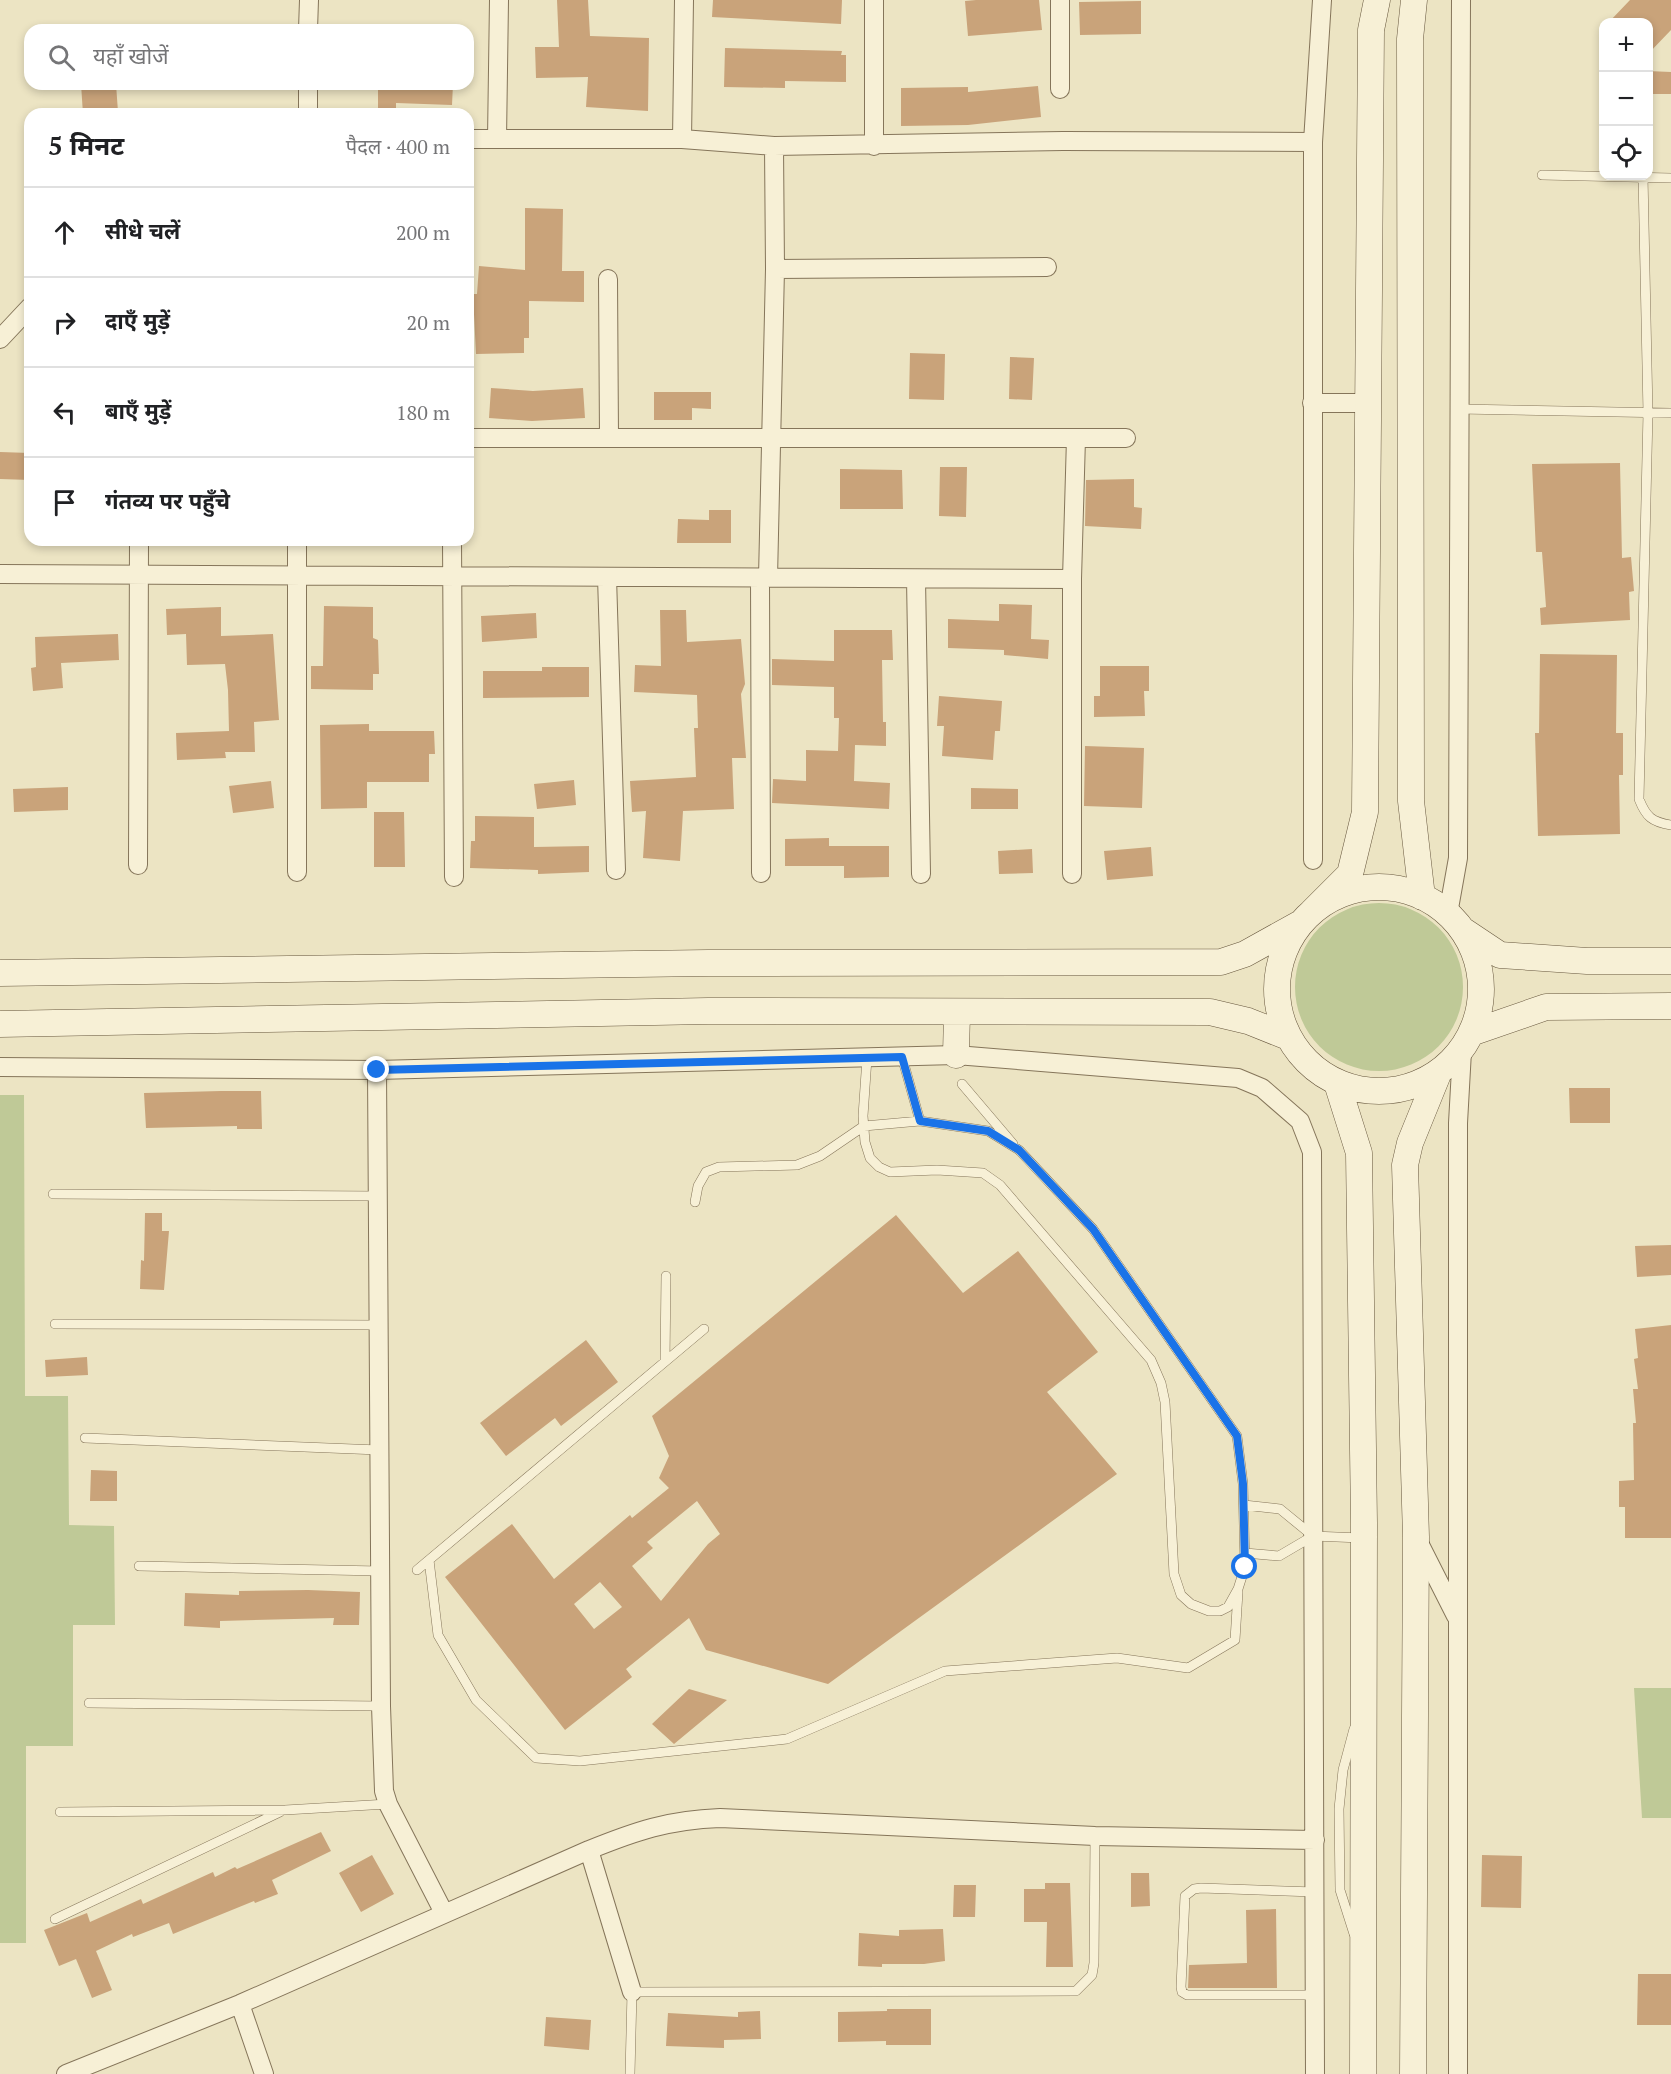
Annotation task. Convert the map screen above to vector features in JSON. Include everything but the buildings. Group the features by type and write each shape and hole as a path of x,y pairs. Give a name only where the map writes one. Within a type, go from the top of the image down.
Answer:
{"street":[{"path":"308,24 309,0"},
{"path":"496,139 499,0"},
{"path":"682,140 684,0"},
{"path":"874,0 874,146"},
{"path":"1060,0 1060,89"},
{"path":"1313,860 1313,142 1322,0"},
{"path":"1377,0 1371,30 1365,812 1350,874 1306,918 1284,951 1276,982 1278,1010 1288,1037 1309,1064 1337,1083 1371,1092 1406,1089 1438,1074"},
{"path":"1414,0 1410,39 1411,801 1422,897"},
{"path":"1458,2074 1458,1123 1466,1042 1481,998 1480,974 1474,950 1455,922 1458,858 1461,0"},
{"path":"308,90 308,108"},
{"path":"474,139 682,140 774,146 1063,141 1313,142"},
{"path":"761,873 764,578 771,439 775,269 774,146"},
{"path":"775,269 1047,267"},
{"path":"608,279 609,438"},
{"path":"0,339 24,313"},
{"path":"1312,403 1368,403"},
{"path":"474,438 1126,438"},
{"path":"1072,874 1072,579 1076,438"},
{"path":"138,866 139,546"},
{"path":"297,546 297,872"},
{"path":"452,546 454,878"},
{"path":"0,574 1072,579"},
{"path":"607,577 616,870"},
{"path":"916,579 921,874"},
{"path":"0,972 708,963 1221,962 1245,954 1306,918 1336,896 1365,888 1394,888 1422,897 1500,955 1587,961 1671,961"},
{"path":"1413,2074 1416,1537 1405,1165 1410,1143 1438,1074 1466,1042 1546,1007 1671,1006"},
{"path":"0,1023 708,1011 1210,1012 1248,1021 1288,1037"},
{"path":"956,1055 957,1012"},
{"path":"0,1067 377,1070 956,1055 1238,1078 1262,1088 1300,1121 1312,1152 1315,2074"},
{"path":"377,1070 381,1706 384,1791 388,1804 444,1913"},
{"path":"1337,1083 1359,1153 1364,1538 1363,2074"},
{"path":"1416,1537 1458,1620"},
{"path":"66,2074 240,2004 589,1850 633,1832 682,1820 720,1818 1095,1836 1315,1840"},
{"path":"589,1850 632,1992"},
{"path":"240,2004 264,2074"}],"lane":[{"path":"1542,175 1599,176"},
{"path":"1653,177 1671,178"},
{"path":"1644,180 1648,413 1639,799 1645,815 1657,823 1671,825"},
{"path":"1459,409 1671,413"},
{"path":"902,1057 920,1121"},
{"path":"867,1058 864,1126 865,1142 870,1158 890,1172 965,1171 983,1173 1000,1185 1151,1360 1161,1383 1165,1402 1173,1574 1177,1587 1191,1604 1209,1611 1220,1611 1228,1607 1245,1567 1244,1505 1237,1436 1093,1229 1019,1150 962,1084"},
{"path":"695,1202 698,1186 706,1172 719,1167 797,1165 820,1156 864,1126 920,1121 988,1131 1019,1150"},
{"path":"53,1194 378,1196"},
{"path":"664,1361 666,1276"},
{"path":"56,1324 378,1325"},
{"path":"417,1570 704,1329"},
{"path":"85,1438 379,1450"},
{"path":"1244,1505 1280,1509 1313,1536"},
{"path":"1245,1552 1279,1556 1313,1536 1364,1538"},
{"path":"429,1560 438,1635 476,1700 536,1758 580,1761 786,1738 945,1671 1117,1658 1188,1668 1235,1640 1238,1588"},
{"path":"139,1566 380,1571"},
{"path":"89,1703 381,1706"},
{"path":"60,1812 285,1810 388,1804"},
{"path":"55,1919 285,1810"},
{"path":"630,2074 632,1992 1076,1991 1092,1975 1095,1836"},
{"path":"1315,1892 1201,1888 1188,1892 1185,1896 1181,1987 1182,1992 1187,1995 1315,1995"}],"green space":[{"path":"1379,903 1411,909 1426,917 1438,928 1449,940 1457,955 1463,987 1457,1019 1449,1034 1438,1046 1426,1057 1411,1065 1379,1071 1347,1065 1332,1057 1320,1046 1309,1034 1301,1019 1295,987 1301,955 1309,940 1320,928 1332,917 1347,909"},
{"path":"0,1095 24,1095 25,1396 68,1396 69,1525 114,1526 115,1625 73,1625 73,1746 26,1746 26,1943 0,1943"},
{"path":"1634,1688 1671,1688 1671,1818 1642,1818"}],"route":[{"path":"377,1070 902,1057 920,1121 988,1131 1019,1150 1093,1229 1237,1436 1243,1484 1245,1567"}]}
